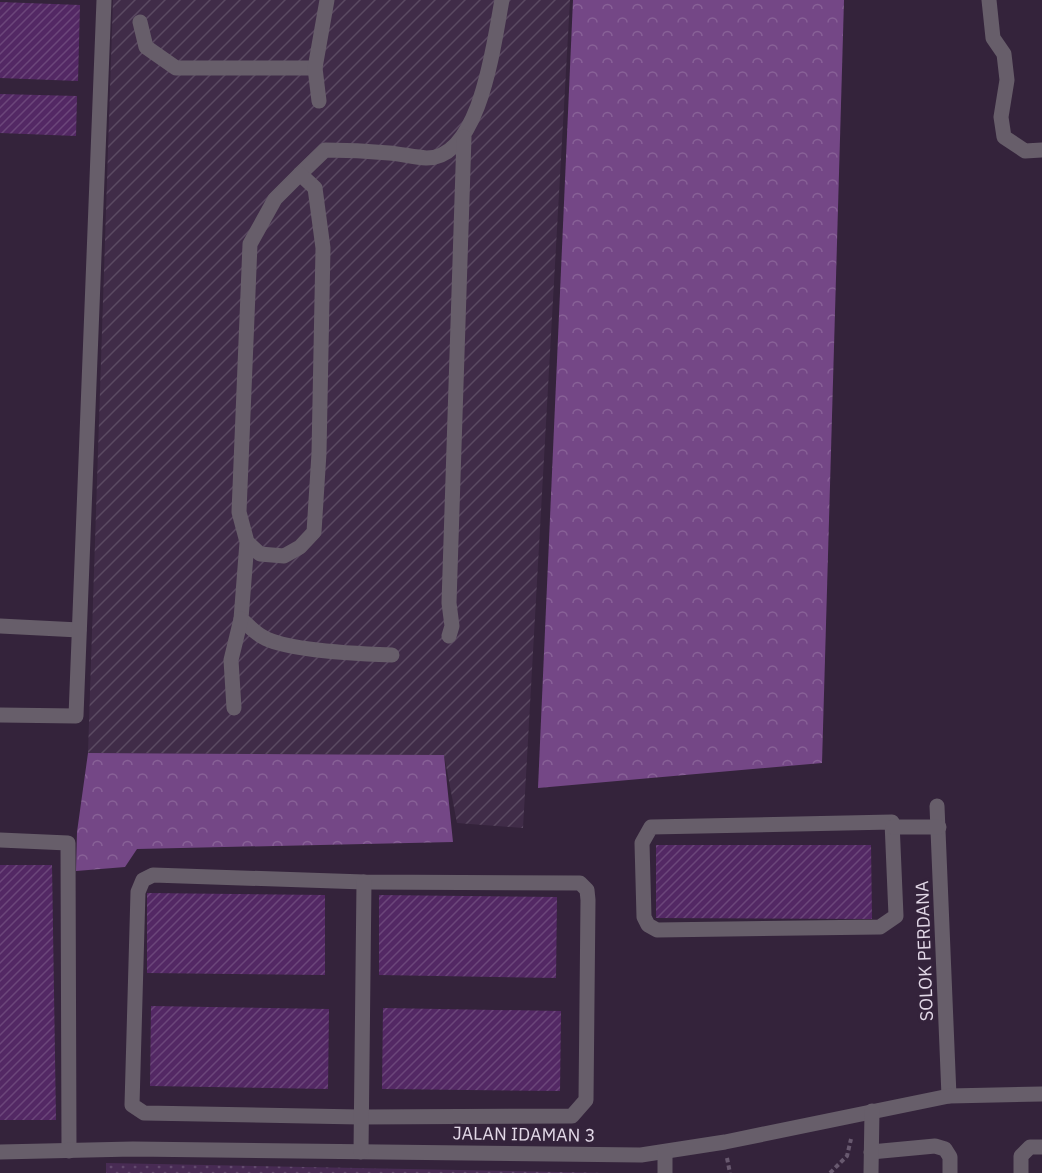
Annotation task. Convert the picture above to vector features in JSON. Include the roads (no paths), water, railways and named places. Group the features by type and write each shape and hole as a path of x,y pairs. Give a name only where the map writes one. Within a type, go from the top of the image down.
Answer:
{"street":[{"path":"0,715 76,716 104,0"},
{"path":"319,101 315,68 327,0"},
{"path":"449,636 452,626 449,603 464,137 489,67 502,0"},
{"path":"989,0 993,38 1004,54 1007,80 1001,117 1004,137 1025,151 1042,150"},
{"path":"140,22 146,47 176,68 315,68"},
{"path":"234,708 231,660 241,620 247,542 239,512 250,244 274,199 325,150 391,153 427,158 447,153 464,137"},
{"path":"247,542 260,554 284,556 300,547 314,532 319,453 323,248 315,188 300,174"},
{"path":"241,620 263,638 289,645 348,654 392,655"},
{"path":"0,626 79,630"},
{"name":"SOLOK PERDANA","path":"937,806 949,1096"},
{"path":"892,822 892,827 896,916 880,927 657,930 648,925 644,917 642,843 651,827 892,822"},
{"path":"892,827 939,827"},
{"path":"0,840 68,843 69,1151"},
{"path":"153,875 364,882 580,883 587,890 586,1100 572,1116 360,1117 144,1113 132,1105 138,892 143,880 153,875"},
{"path":"361,1152 364,882"},
{"name":"JALAN IDAMAN 3","path":"0,1152 641,1155 665,1153 949,1096 1042,1094"},
{"path":"865,1112 871,1152 871,1173"},
{"path":"871,1152 935,1146 945,1149 950,1157 950,1173"},
{"path":"1021,1173 1021,1156 1030,1147 1042,1147"},
{"path":"665,1153 665,1173"}]}
